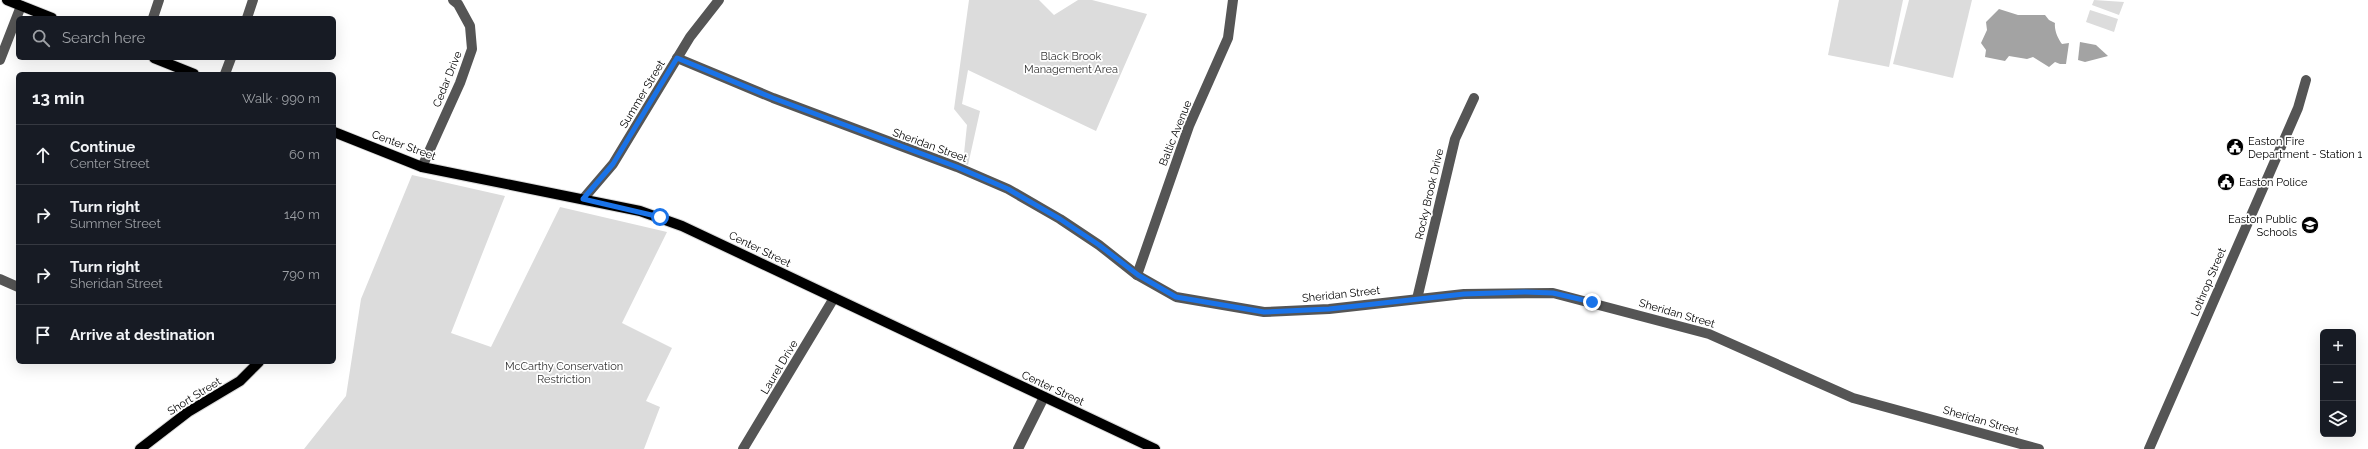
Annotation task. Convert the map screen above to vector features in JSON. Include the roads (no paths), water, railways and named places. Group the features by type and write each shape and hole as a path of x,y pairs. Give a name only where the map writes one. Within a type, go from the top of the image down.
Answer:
{"main road":[{"path":"7,0 47,16"},
{"path":"159,60 189,72"},
{"name":"Center Street","path":"336,136 422,167 640,211 682,226 1155,449"},
{"name":"Short Street","path":"140,449 188,412 235,385 257,364"}],"street":[{"path":"152,16 159,0"},
{"path":"247,16 253,0"},
{"name":"Cedar Drive","path":"422,167 460,83 472,49 470,26 458,4 454,0"},
{"name":"Summer Street","path":"583,199 613,164 690,37 719,0"},
{"name":"Baltic Avenue","path":"1138,275 1186,133 1228,38 1232,0"},
{"path":"17,16 21,6"},
{"path":"0,60 16,19"},
{"name":"Sheridan Street","path":"677,58 773,98 957,167 1008,189 1099,245 1138,275 1176,297 1264,312 1329,309 1417,299 1525,292 1553,293 1578,298 1709,334 1853,398 2022,447 2039,449"},
{"path":"226,72 230,60"},
{"name":"Lothrop Street","path":"2149,449 2298,108 2306,80"},
{"name":"Rocky Brook Drive","path":"1417,299 1455,139 1474,98"},
{"path":"0,279 16,286"},
{"name":"Laurel Drive","path":"743,449 834,298"},
{"path":"1018,449 1044,397"}],"place":[{"name":"Easton Fire Department - Station 1","path":"2235,147"},
{"name":"Easton Police","path":"2226,182"},
{"name":"Easton Public Schools","path":"2310,225"}],"park label":[{"name":"Black Brook Management Area","path":"1071,62"},
{"name":"McCarthy Conservation Restriction","path":"564,372"}]}
